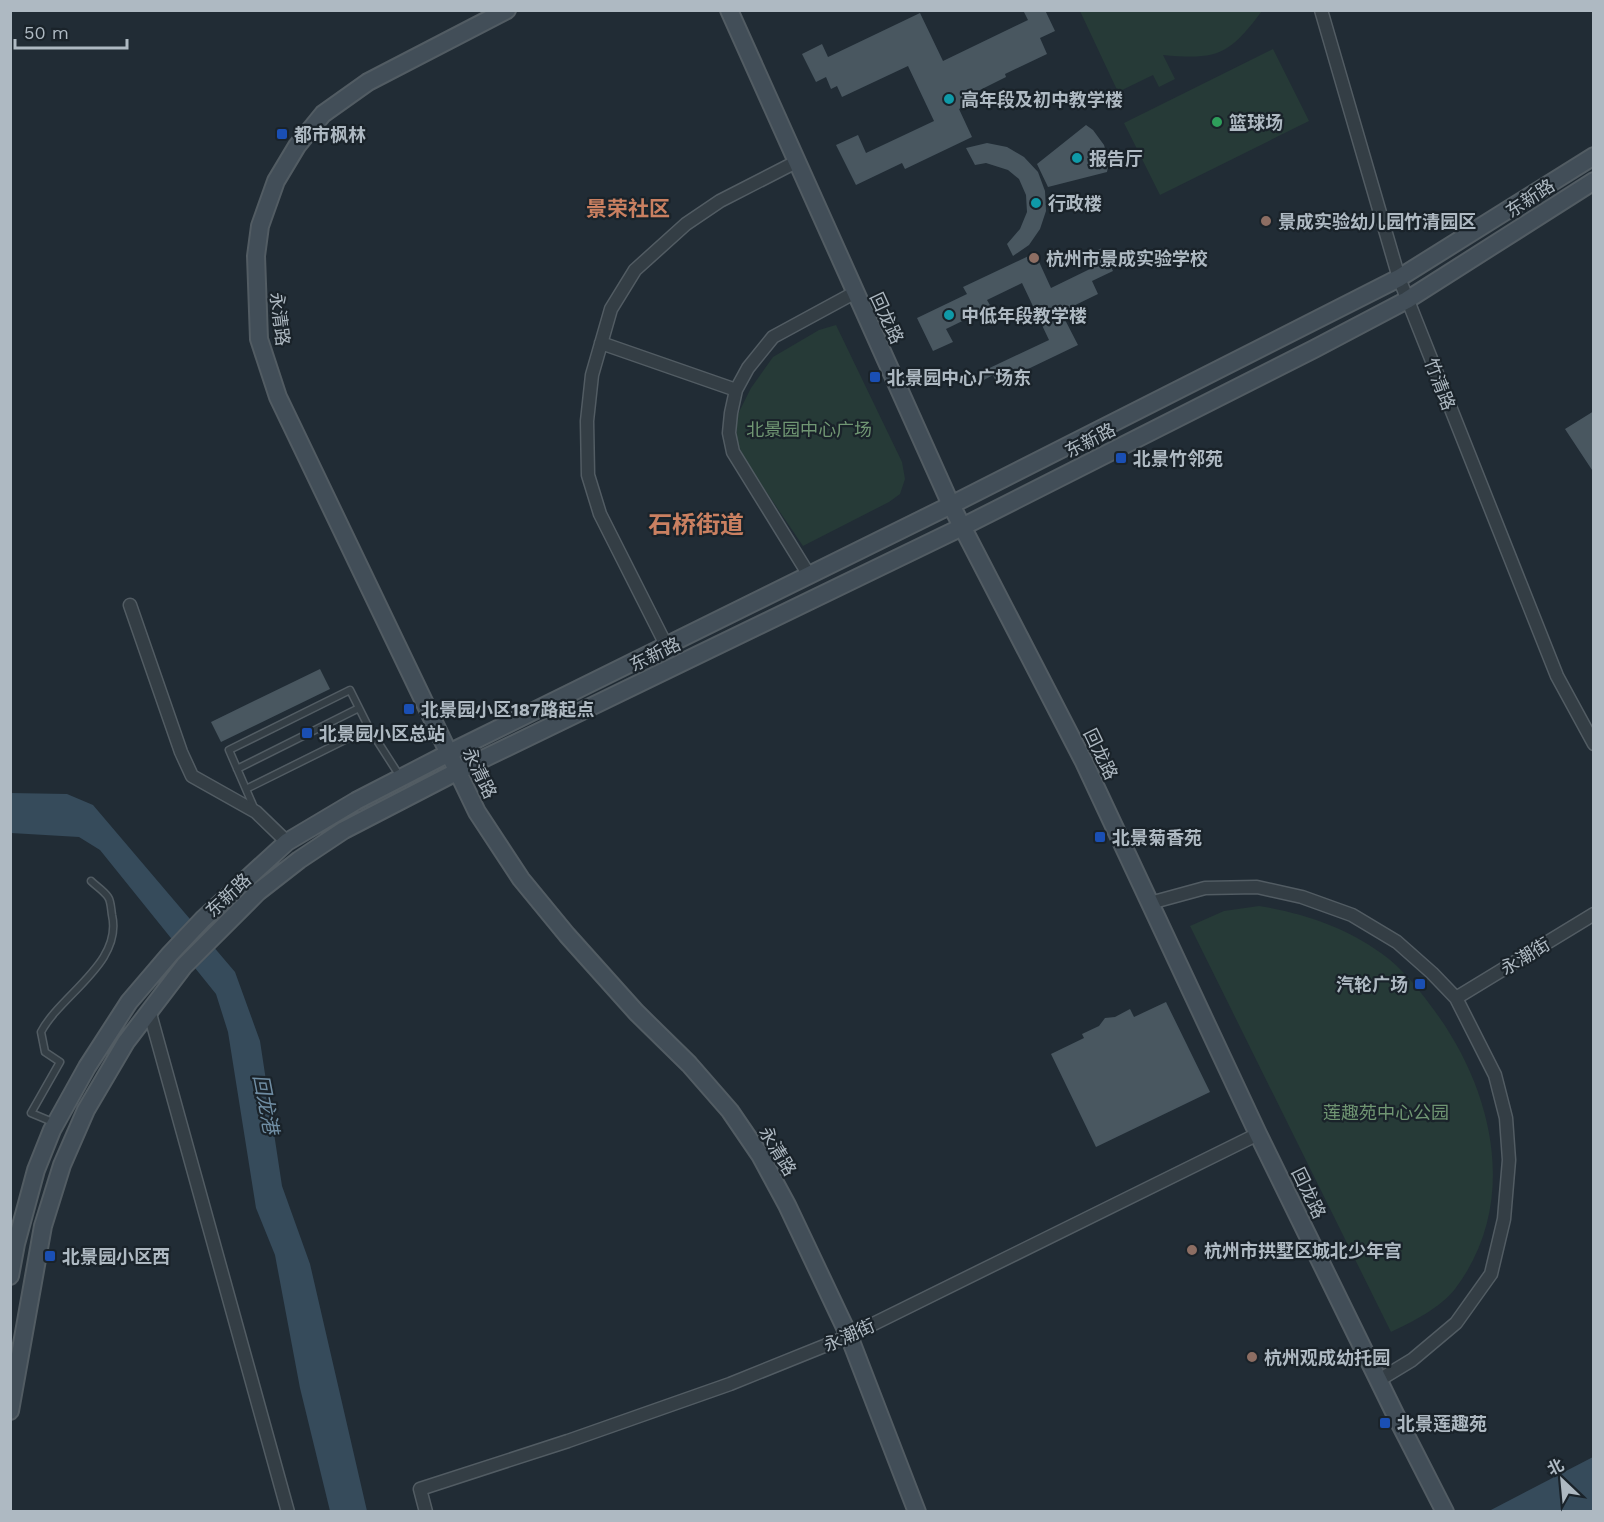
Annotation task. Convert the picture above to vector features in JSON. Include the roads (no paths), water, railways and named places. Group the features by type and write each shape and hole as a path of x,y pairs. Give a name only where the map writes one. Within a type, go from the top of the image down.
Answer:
{"main road":[{"name":"永清路","path":"507,10 368,82 323,114 297,146 276,181 260,226 256,256 260,339 278,397 477,812 527,887 628,1004 689,1064 730,1111 760,1155 787,1205 849,1336 917,1512"},
{"name":"回龙路","path":"729,10 951,505 1084,762 1258,1134 1378,1380 1444,1509"},
{"name":"东新路","path":"10,1276 36,1170 56,1123 87,1066 129,1002 170,954 202,919 287,842 356,801 449,753 951,505 1399,278 1593,156"},
{"name":"东新路","path":"10,1411 43,1226 62,1165 86,1110 126,1042 184,966 258,892 299,860 344,830 458,771 962,527 1314,349 1407,300 1593,181"}],"street":[{"name":"竹清路","path":"1321,10 1407,300 1557,676 1593,744"},
{"path":"666,645 600,514 588,475 587,421 592,375 611,309 635,270 686,224 711,207 796,162"},
{"path":"809,575 733,452 729,433 736,390 748,368 773,337 854,293"},
{"path":"601,343 736,390"},
{"path":"130,605 181,752 192,776 256,812 287,842"},
{"path":"1150,903 1205,888 1257,887 1302,897 1352,915 1397,942 1456,998 1495,1075 1506,1118 1509,1160 1504,1219 1491,1274 1456,1323 1412,1360 1378,1380"},
{"name":"永潮街","path":"1456,998 1593,914"},
{"path":"149,1010 288,1512"},
{"name":"永潮街","path":"426,1512 420,1489 568,1441 730,1384 849,1336 1258,1134"}],"lane":[{"path":"256,812 229,750 350,690 369,728 401,778"},
{"path":"237,769 359,708"},
{"path":"246,789 369,728"},
{"path":"56,1123 31,1113 60,1062 45,1052 41,1032 48,1019 101,963 111,945 114,922 108,897 91,881"}],"water":[{"name":"回龙港","path":"10,793 67,794 93,805 235,972 260,1041 282,1186 310,1264 367,1511 330,1511 300,1388 275,1255 256,1208 228,1032 216,994 100,850 79,837 11,833"},
{"path":"1593,1457 1593,1511 1489,1511"}],"place":[{"name":"高年段及初中教学楼","path":"949,99"},
{"name":"篮球场","path":"1217,122"},
{"name":"都市枫林","path":"282,134"},
{"name":"报告厅","path":"1077,158"},
{"name":"行政楼","path":"1036,203"},
{"name":"景成实验幼儿园竹清园区","path":"1266,221"},
{"name":"杭州市景成实验学校","path":"1034,258"},
{"name":"中低年段教学楼","path":"949,315"},
{"name":"北景园中心广场东","path":"875,377"},
{"name":"北景竹邻苑","path":"1121,458"},
{"name":"北景园小区187路起点","path":"409,709"},
{"name":"北景园小区总站","path":"307,733"},
{"name":"北景菊香苑","path":"1100,837"},
{"name":"汽轮广场","path":"1420,984"},
{"name":"杭州市拱墅区城北少年宫","path":"1192,1250"},
{"name":"北景园小区西","path":"50,1256"},
{"name":"杭州观成幼托园","path":"1252,1357"},
{"name":"北景莲趣苑","path":"1385,1423"}],"district":[{"name":"景荣社区","path":"628,208"},
{"name":"石桥街道","path":"696,525"}],"park label":[{"name":"北景园中心广场","path":"809,429"},
{"name":"莲趣苑中心公园","path":"1386,1112"}]}
